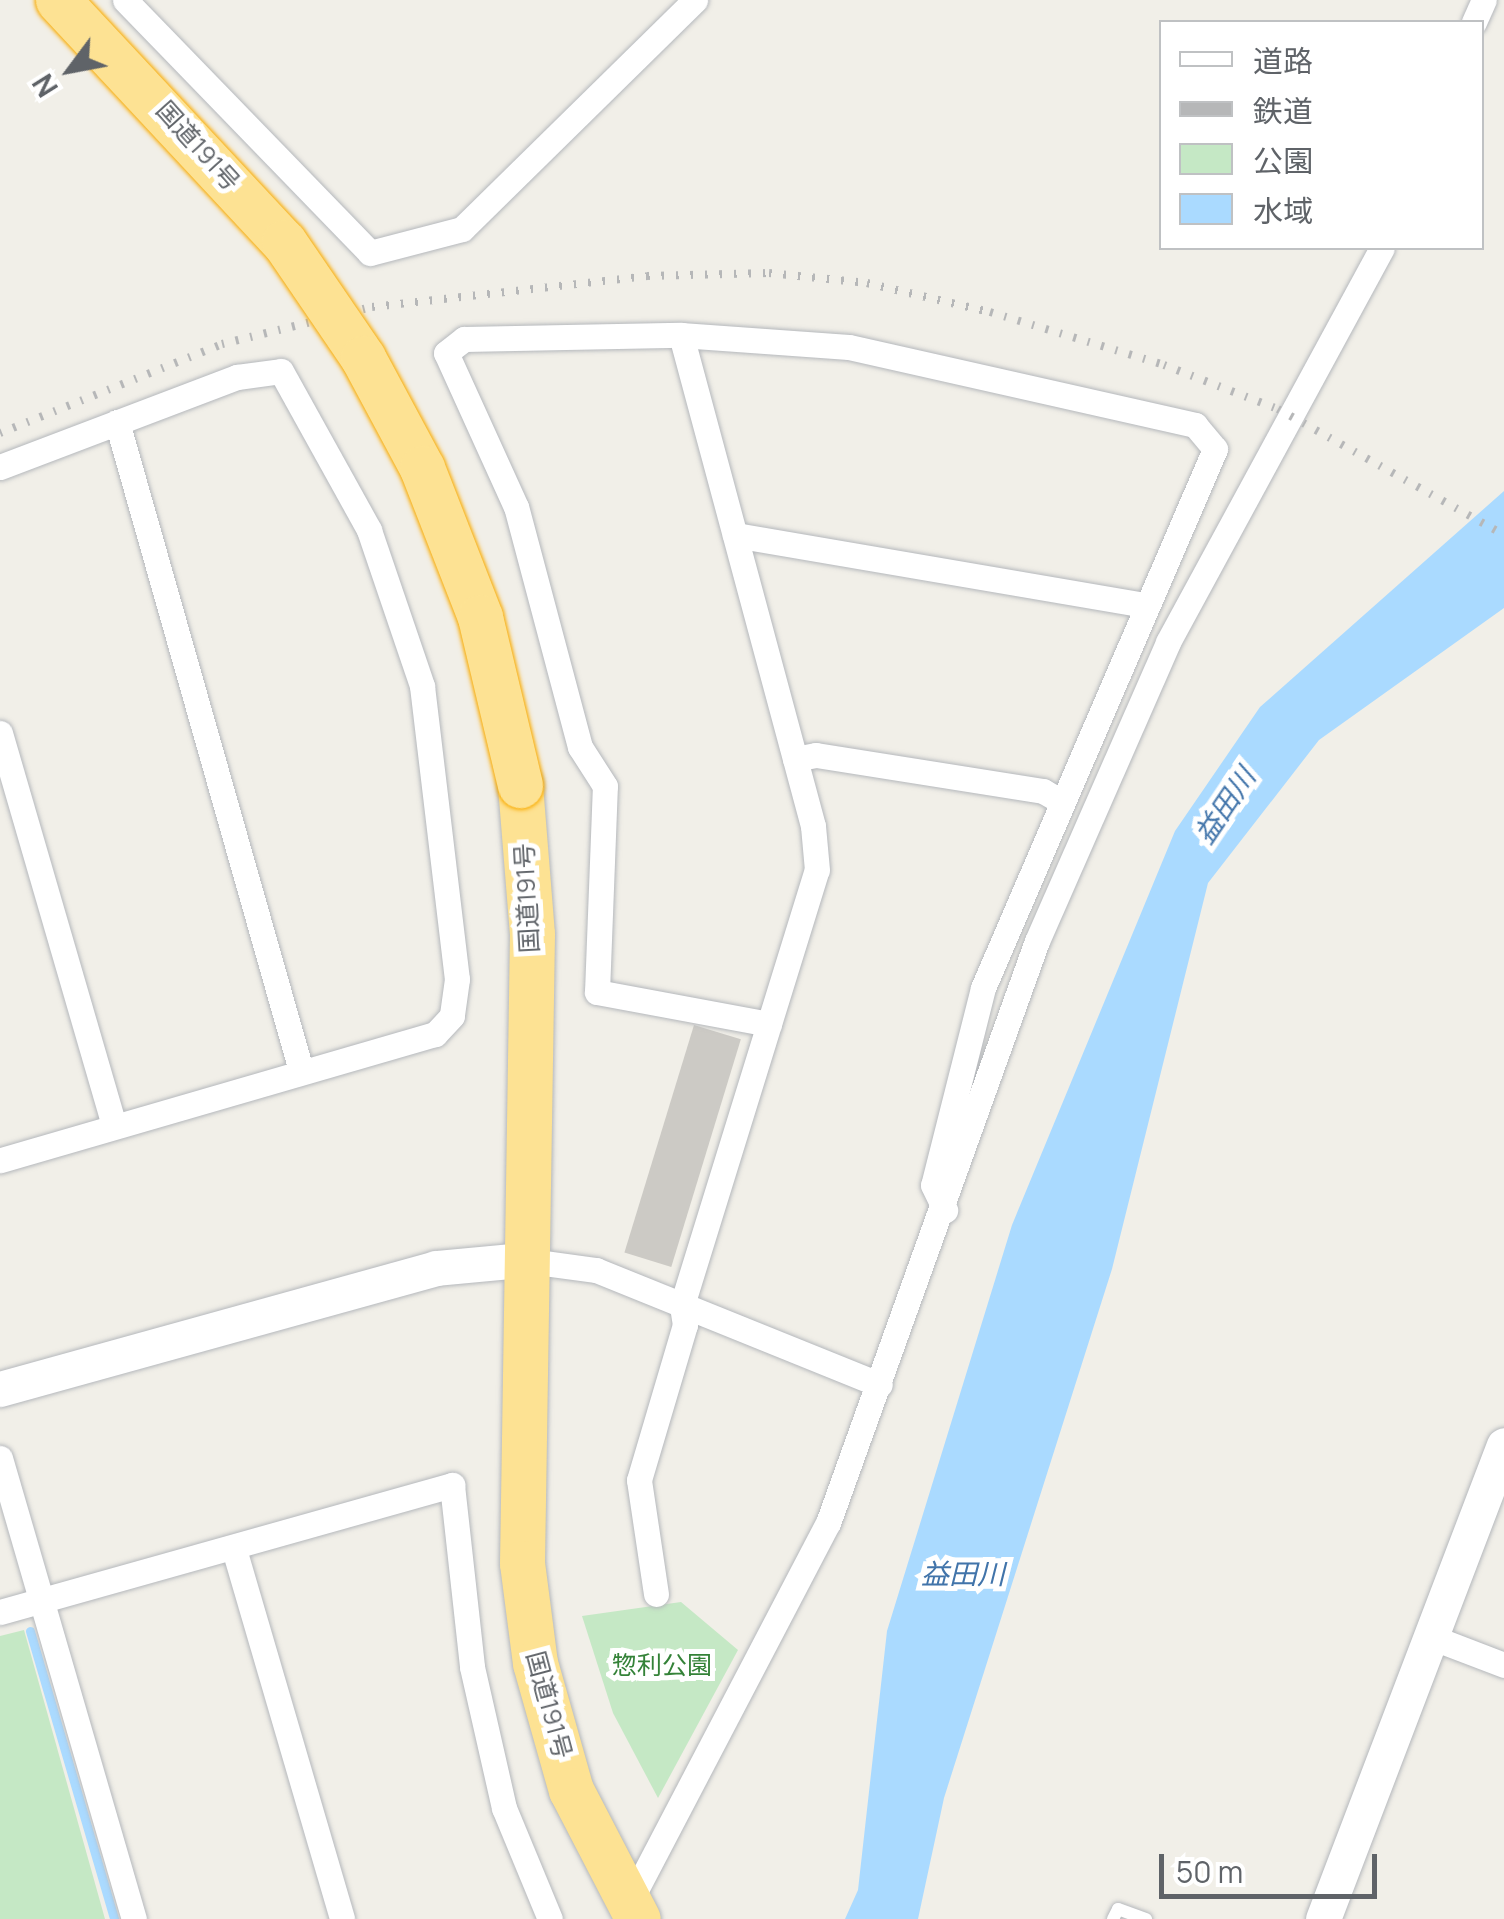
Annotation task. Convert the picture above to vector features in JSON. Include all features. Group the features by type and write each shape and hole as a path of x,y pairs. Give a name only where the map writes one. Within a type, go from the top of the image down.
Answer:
{"highway":[{"name":"国道191号","path":"58,0 284,242 363,358 422,468 480,617 520,785 532,934 522,1260 522,1563 534,1663 572,1790 629,1915"}],"street":[{"path":"126,0 370,253 462,230 695,0"},
{"path":"629,1915 828,1523 945,1210 1037,941 1168,642 1381,250"},
{"path":"769,1024 598,992 604,786 580,747 516,507 446,352 464,339 681,335 849,347 1195,425 1215,450 1144,605 982,988 933,1185 945,1210"},
{"path":"656,1594 640,1480 686,1325 682,1305 817,870 795,759 681,335"},
{"path":"0,466 237,377 281,371 369,530 422,686 457,979 452,1016 435,1034 300,1067 0,1160"},
{"path":"117,422 300,1067"},
{"path":"735,535 1144,605"},
{"path":"0,733 113,1123"},
{"path":"795,759 816,756 1024,788 1060,802"},
{"path":"0,1389 436,1268 522,1260 596,1270 880,1386"},
{"path":"1323,1919 1504,1446"},
{"path":"0,1458 44,1598 134,1919"},
{"path":"0,1612 452,1485 472,1666 504,1808 550,1919"},
{"path":"234,1549 342,1919"},
{"path":"1431,1636 1504,1665"}],"lane":[{"path":"1113,1919 1118,1909 1146,1919"}],"green space":[{"name":"惣利公園","path":"681,1602 738,1650 658,1798 613,1713 582,1616"},
{"path":"24,1630 105,1919 0,1919 0,1636"}],"water":[{"name":"益田川","path":"1504,491 1504,608 1319,740 1208,883 1112,1269 944,1798 918,1919 845,1919 858,1890 887,1631 1012,1225 1175,831 1260,707"}],"building":[{"path":"694,1025 741,1039 671,1267 624,1253"}],"waterway":[{"path":"30,1631 114,1919"}],"railway":[{"path":"0,433 222,344 372,307 647,276 769,273 867,283 990,312 1164,365 1278,409 1504,535"}]}
